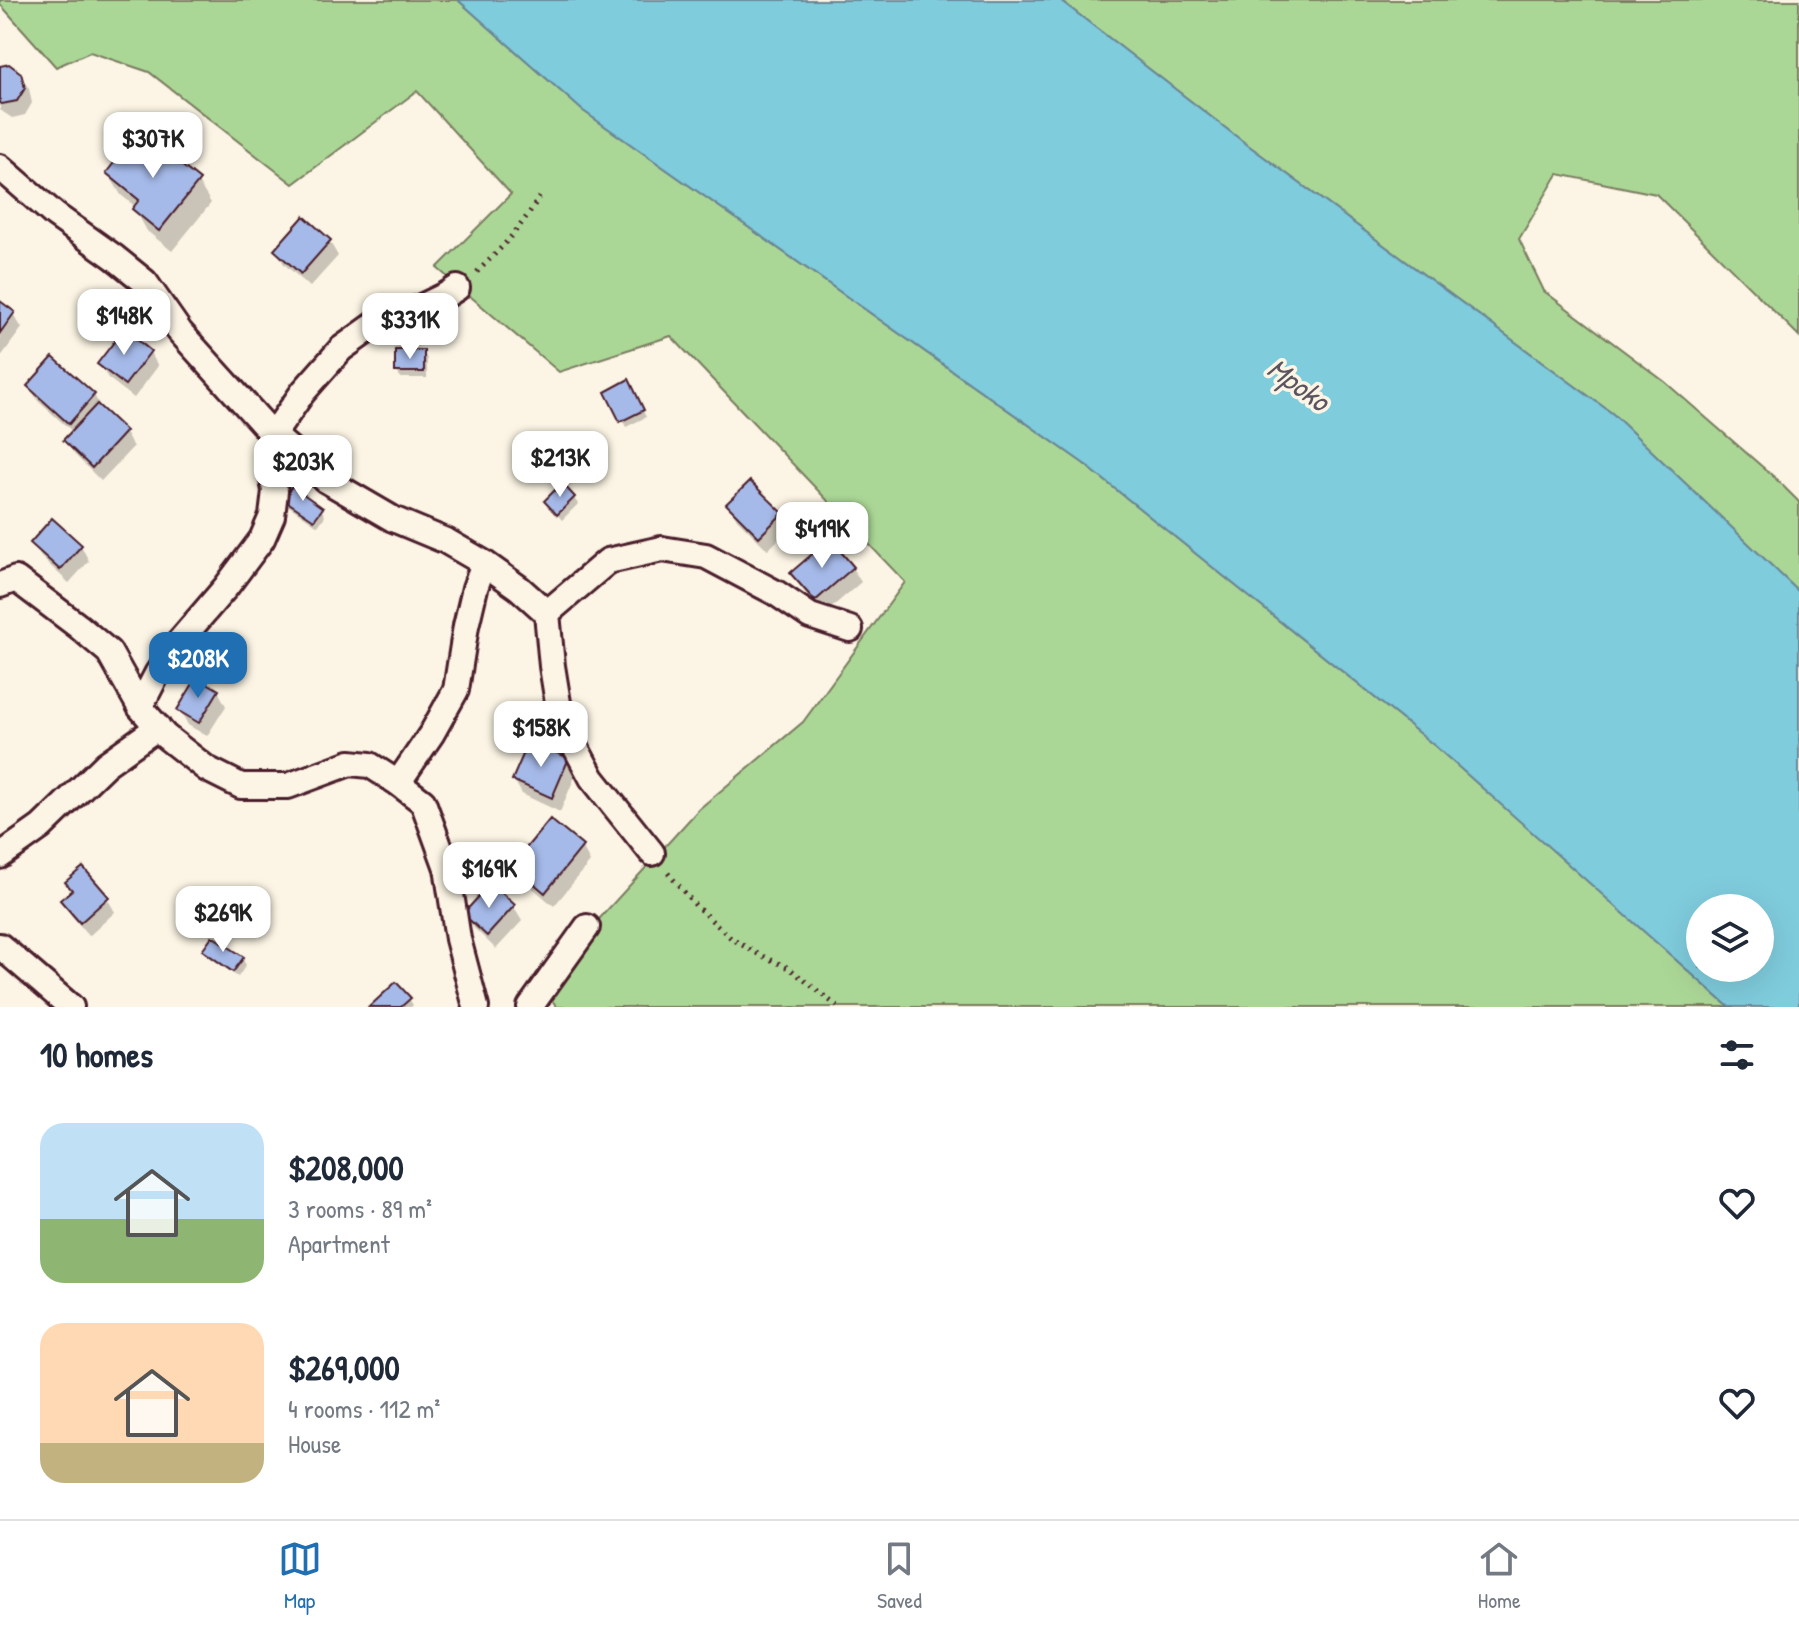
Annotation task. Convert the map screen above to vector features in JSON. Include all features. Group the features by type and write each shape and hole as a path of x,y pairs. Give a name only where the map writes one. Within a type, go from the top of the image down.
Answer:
{"street":[{"path":"0,167 55,215 145,282 180,332 273,435 326,480 393,519 446,541 484,563 547,613 558,703 576,748 592,778 652,853"},
{"path":"140,707 177,644 262,539 272,516 275,491 269,457 273,435 303,392 341,349 376,324 413,311 457,288"},
{"path":"547,613 608,561 662,549 706,556 776,593 810,616 850,629"},
{"path":"398,783 456,690 466,626 484,563"},
{"path":"5,576 78,626 109,652 140,707 165,736 207,769 241,786 288,786 350,763 370,765 423,802 447,868 458,939 476,1007"},
{"path":"0,856 41,827 106,764 158,727"},
{"path":"530,1007 587,927"},
{"path":"0,946 9,971 71,1007"}],"path":[{"path":"457,288 507,243 529,216 542,192"},
{"path":"652,853 696,906 732,939 789,968 838,1007"}],"green space":[{"path":"0,0 458,0 582,110 1083,463 1435,746 1686,969 1686,982 1701,982 1729,1007 557,1007 540,984 699,809 803,722 905,582 671,336 559,372 437,268 511,194 417,91 293,184 149,72 90,52 56,67 0,4"},
{"path":"1060,0 1799,0 1799,336 1656,194 1558,174 1519,239 1544,291 1665,382 1799,502 1799,592 1613,414 1241,140"}],"water":[{"name":"Mpoko","path":"458,0 1060,0 1241,140 1613,414 1799,592 1799,1007 1729,1007 1701,982 1774,982 1774,894 1686,894 1686,969 1435,746 1083,463 582,110"}],"building":[{"path":"9,64 21,73 25,88 17,101 2,104 0,66"},
{"path":"139,131 200,180 159,231 132,209 139,200 106,173"},
{"path":"304,216 331,240 301,274 274,250"},
{"path":"0,301 15,312 0,333"},
{"path":"124,329 151,351 125,385 97,364"},
{"path":"395,350 424,350 424,372 395,372"},
{"path":"53,357 95,394 69,424 27,386"},
{"path":"629,379 644,410 620,422 605,392"},
{"path":"97,404 126,431 92,468 63,440"},
{"path":"750,481 783,513 759,537 726,504"},
{"path":"562,483 575,497 557,515 544,501"},
{"path":"292,486 323,508 314,520 283,499"},
{"path":"52,518 82,545 60,570 30,543"},
{"path":"830,539 854,567 815,601 790,573"},
{"path":"197,677 219,690 199,723 177,710"},
{"path":"529,741 569,758 552,798 512,780"},
{"path":"550,819 583,846 545,893 512,865"},
{"path":"83,867 109,897 80,923 60,900 72,890 65,882"},
{"path":"491,883 515,905 487,936 463,914"},
{"path":"212,936 244,957 233,972 202,950"},
{"path":"396,982 411,998 401,1007 369,1007"}]}
